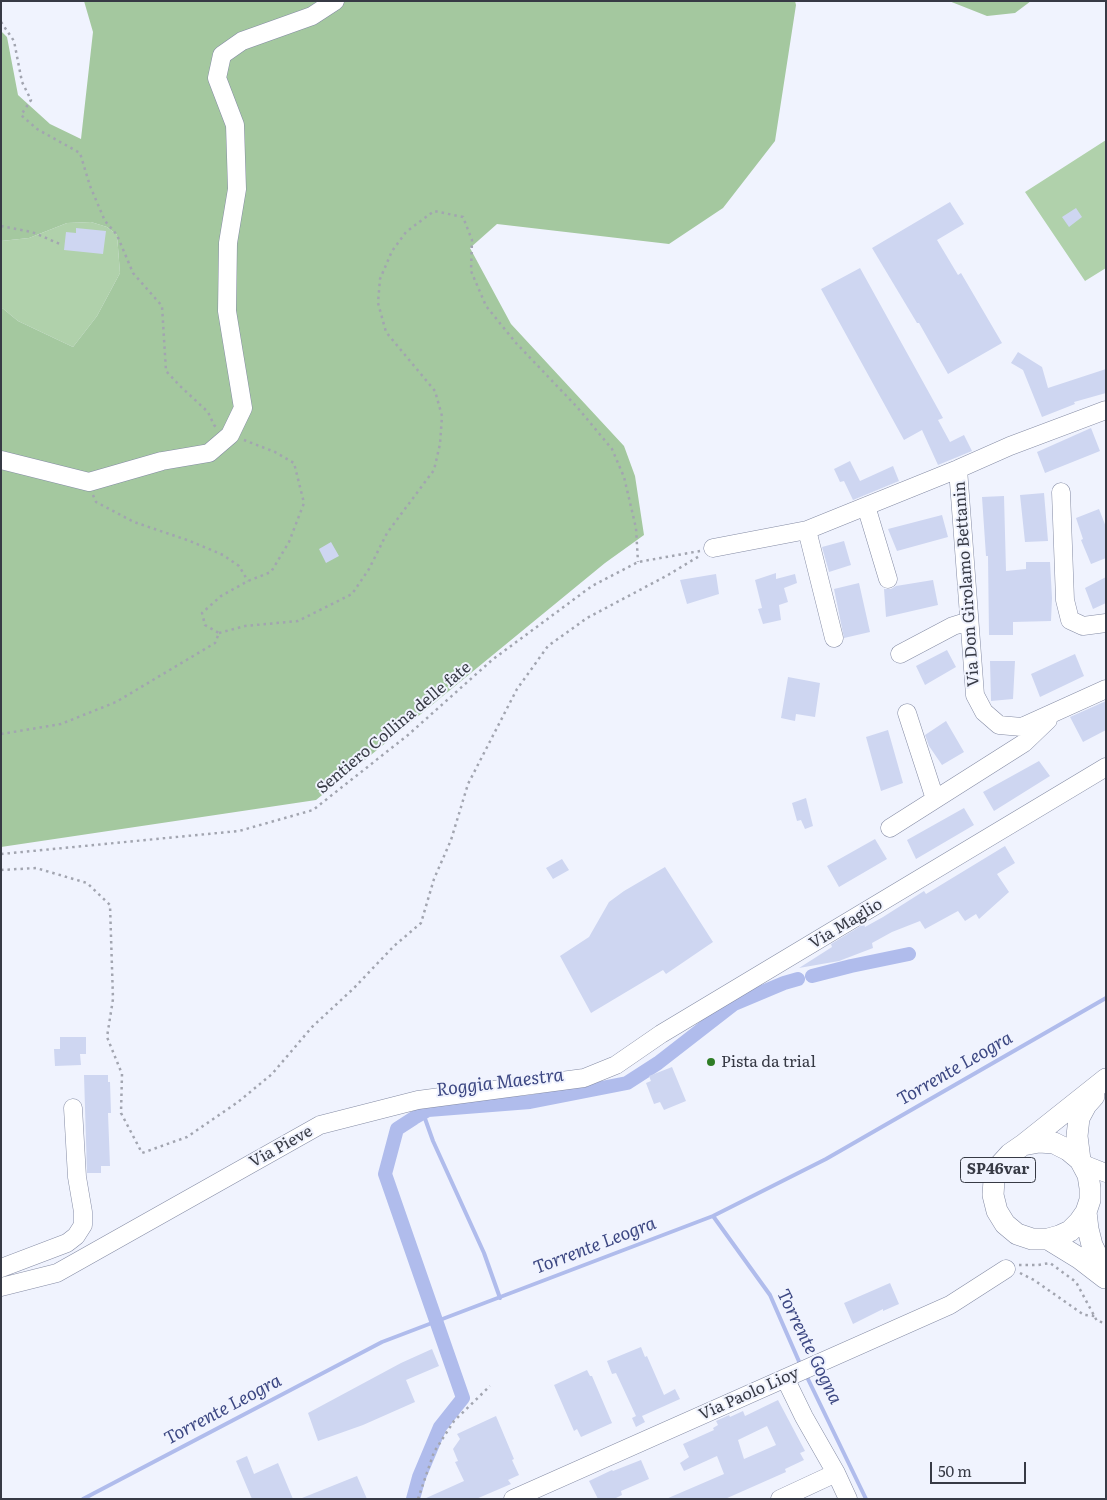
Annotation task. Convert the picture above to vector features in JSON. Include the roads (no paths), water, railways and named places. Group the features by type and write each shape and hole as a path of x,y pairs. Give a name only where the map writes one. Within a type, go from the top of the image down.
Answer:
{"main road":[{"name":"SP46var","path":"1106,1079 1023,1146 1010,1154 1000,1166 994,1180 993,1196 997,1211 1005,1224 1017,1234 1032,1239 1048,1240 1079,1258 1106,1279"},
{"path":"1048,1240 1070,1230 1086,1212 1090,1200 1090,1188 1088,1175 1081,1162 1077,1136 1079,1118 1086,1105 1106,1086"},
{"name":"SP46var","path":"1023,1146 1038,1142 1054,1143 1068,1150 1081,1162"},
{"path":"1086,1212 1092,1245 1106,1274"}],"street":[{"path":"1,460 89,482 162,461 209,453 230,435 243,408 227,311 228,243 237,190 235,124 217,78 222,55 242,41 312,16 335,1"},
{"path":"713,548 807,530 1010,446 1106,410"},
{"name":"Via Don Girolamo Bettanin","path":"958,469 975,695 984,712 999,725 1022,727 1106,689"},
{"path":"1061,492 1065,600 1070,620 1083,626 1106,623"},
{"path":"866,506 888,579"},
{"path":"807,530 834,638"},
{"path":"900,654 953,626 969,621"},
{"path":"890,828 1024,744 1058,712"},
{"path":"907,713 935,799"},
{"name":"Via Maglio","path":"584,1078 616,1065 661,1034 1106,767"},
{"name":"Via Pieve","path":"1,1287 57,1273 320,1125 418,1100 584,1078"},
{"path":"1,1268 67,1243 76,1236 82,1225 73,1108"},
{"path":"1081,1162 1106,1172"},
{"name":"Via Paolo Lioy","path":"514,1499 797,1372 950,1306 1006,1269"},
{"path":"797,1372 804,1418 836,1473 848,1499"},
{"path":"780,1499 836,1473"}],"waterway":[{"name":"Roggia Maestra","path":"812,976 909,954"},
{"name":"Roggia Maestra","path":"413,1499 419,1477 440,1427 463,1398 385,1174 397,1129 428,1110 530,1102 627,1083 658,1063 734,1004 798,979"},
{"name":"Torrente Leogra","path":"83,1499 382,1342 713,1216 826,1159 1106,998"},
{"path":"423,1113 433,1141 484,1253 500,1298"},
{"name":"Torrente Gogna","path":"713,1216 770,1295 801,1366"},
{"name":"Torrente Gogna","path":"806,1375 866,1499"}],"place":[{"name":"Pista da trial","path":"711,1062"}]}
